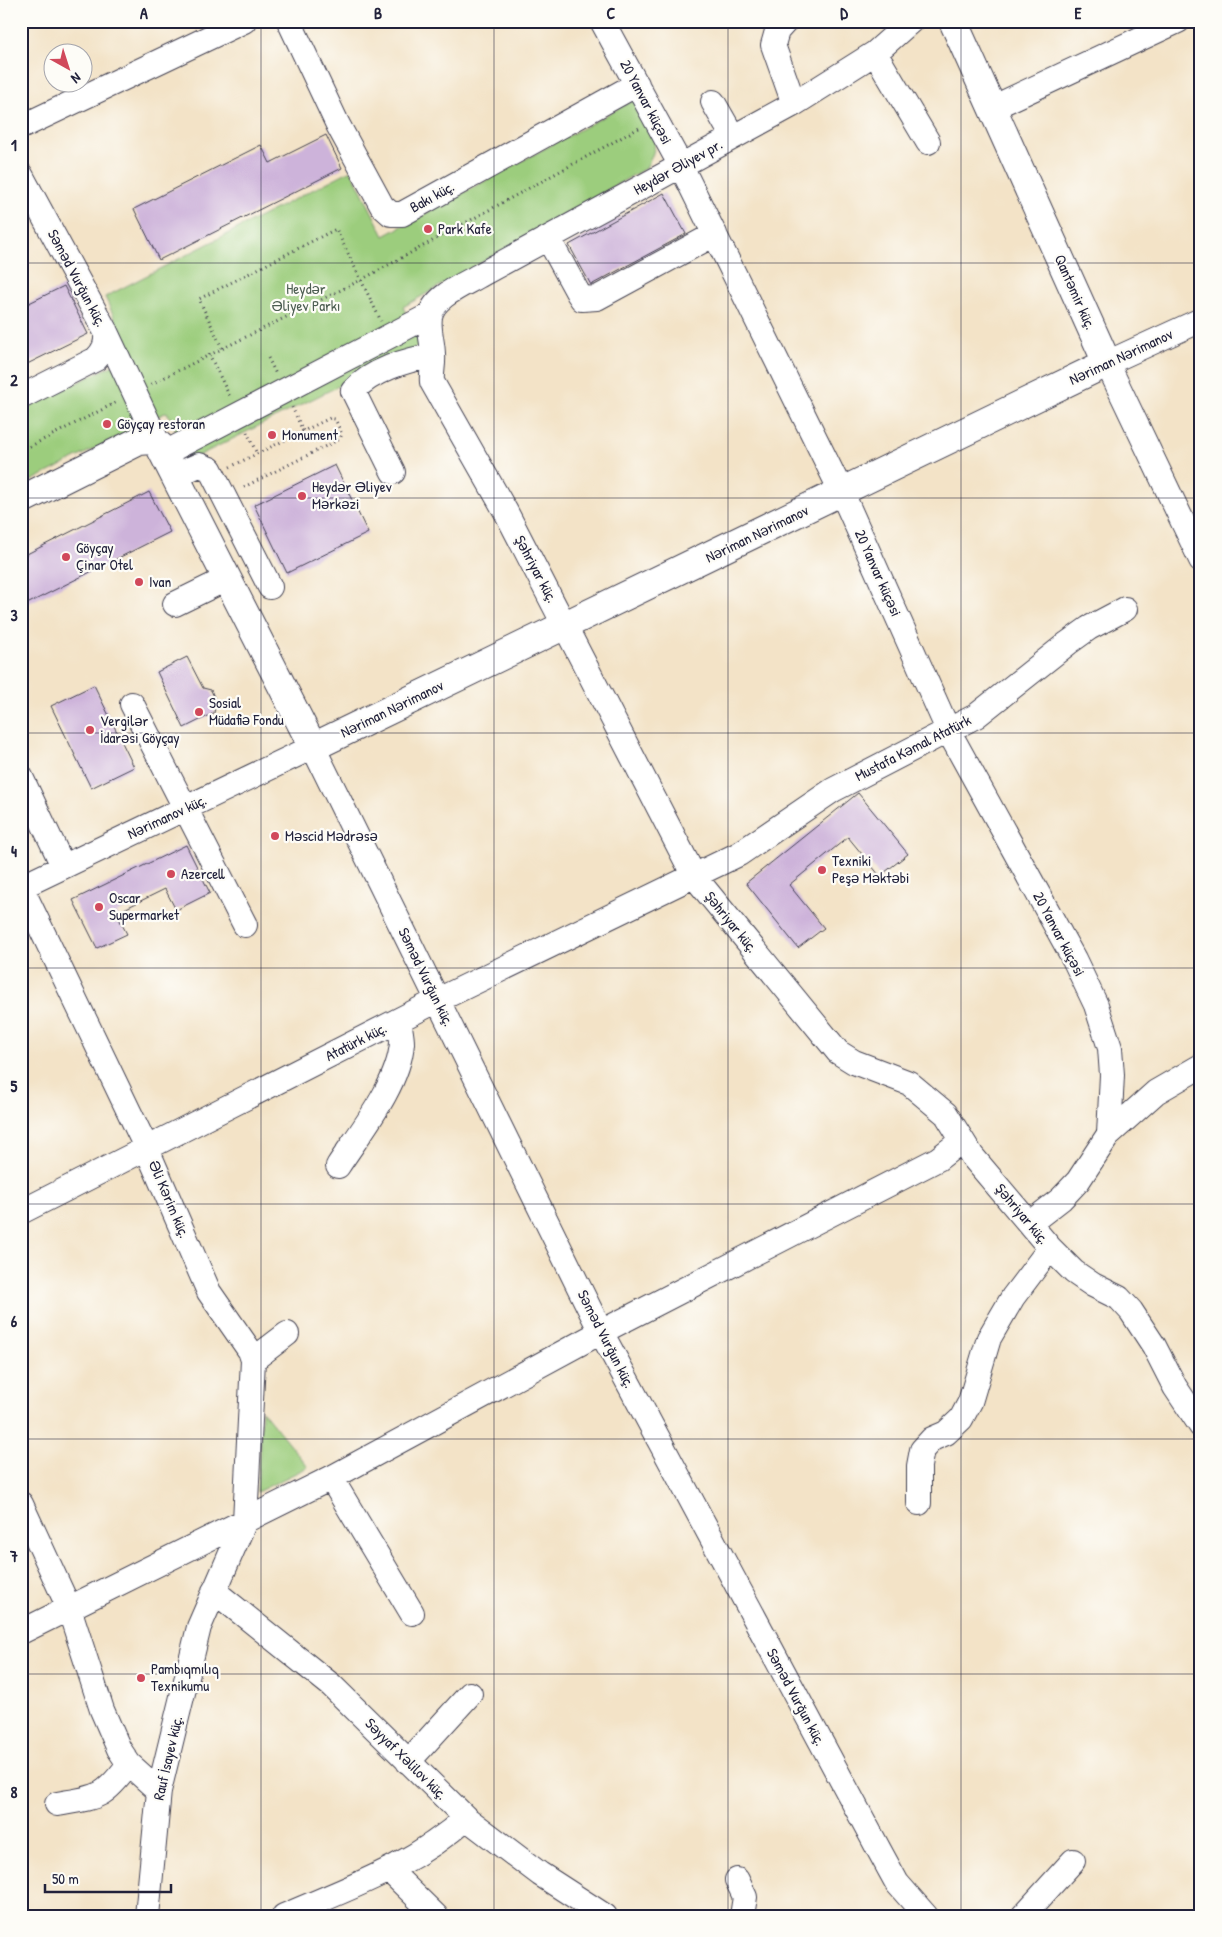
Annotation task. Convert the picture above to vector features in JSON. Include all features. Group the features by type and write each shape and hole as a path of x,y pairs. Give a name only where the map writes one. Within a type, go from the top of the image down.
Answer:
{"main road":[{"name":"Qantəmir küç.","path":"953,21 1106,363"},
{"name":"Nəriman Nərimanov","path":"313,747 842,493 1106,363"},
{"path":"21,500 160,453 228,578 313,747"}],"street":[{"path":"21,127 244,21"},
{"name":"Bakı küç.","path":"289,21 338,125 382,206 391,214 402,214 637,84"},
{"name":"20 Yanvar küçəsi","path":"602,21 681,166 842,493 949,732 1074,959 1096,1005 1110,1048 1112,1075 1109,1134"},
{"path":"786,21 777,31 773,45 794,104"},
{"name":"Heydər Əliyev pr.","path":"160,453 434,308 548,238 794,104 875,52 911,21"},
{"path":"992,108 1178,21"},
{"path":"875,52 928,142"},
{"path":"713,102 732,138"},
{"name":"Səməd Vurğun küç.","path":"21,175 106,332 105,347 96,360 21,397"},
{"path":"548,238 578,293 582,299 589,300 597,298 715,234"},
{"name":"Şəhriyar küç.","path":"434,308 430,335 433,356 431,369 432,382 439,398 506,512 694,876 838,1052 854,1062 909,1083 922,1092 946,1114 961,1141 1050,1248 1074,1272 1093,1286 1119,1298 1131,1311 1154,1346 1175,1387 1201,1426"},
{"name":"Nəriman Nərimanov","path":"1106,363 1201,320"},
{"path":"106,332 160,453 210,469 270,587"},
{"path":"393,472 353,391 358,385 400,362 433,356"},
{"name":"Qantəmir küç.","path":"1106,363 1201,560"},
{"path":"176,604 228,578"},
{"name":"Mustafa Kəmal Atatürk","path":"694,876 746,849 833,790 949,732 976,716 1082,633 1125,609"},
{"path":"132,704 245,925"},
{"name":"Səməd Vurğun küç.","path":"313,747 600,1332 913,1911"},
{"name":"Nərimanov küç.","path":"21,887 313,747"},
{"path":"21,777 63,866"},
{"name":"Atatürk küç.","path":"21,1212 438,1000 694,876"},
{"name":"Əli Kərim küç.","path":"21,887 146,1147 209,1292 250,1350 253,1360"},
{"path":"338,1166 387,1090 402,1043 399,1020"},
{"path":"1030,1223 1061,1199 1078,1181 1109,1134 1156,1092 1201,1066"},
{"path":"21,1632 330,1478 600,1332 938,1159 961,1141"},
{"path":"919,1503 919,1466 922,1450 932,1439 946,1433 961,1419 970,1402 989,1338 1013,1297 1050,1248"},
{"path":"245,1521 253,1360 288,1334"},
{"path":"330,1478 412,1613"},
{"path":"21,1504 69,1608 102,1710 119,1749 129,1764 159,1791"},
{"name":"Rauf İsayev küç.","path":"147,1916 159,1791 199,1627 245,1521"},
{"path":"178,1555 193,1553 214,1565 217,1572 215,1588"},
{"name":"Səyyaf Xəlilov küç.","path":"215,1588 331,1685 466,1818 540,1874 605,1916"},
{"path":"408,1762 470,1694"},
{"path":"57,1804 96,1797 113,1786 129,1764"},
{"path":"284,1916 390,1871 431,1847 466,1818"},
{"path":"1022,1916 1073,1861"},
{"path":"390,1871 436,1916"},
{"path":"737,1880 745,1896 742,1916"}],"path":[{"path":"150,385 361,280 640,127"},
{"path":"222,348 199,299 336,228 385,328"},
{"path":"21,451 124,398"},
{"path":"214,475 330,418 335,418 342,434 340,439 225,497"}],"green space":[{"name":"Heydər Əliyev Parkı","path":"636,99 651,125 655,140 651,158 646,168 403,307 421,345 190,460 167,412 21,486 21,410 132,356 105,297 351,170 384,236"},
{"path":"262,1410 308,1467 257,1492"}],"building":[{"path":"326,135 342,168 159,260 134,209 261,145 270,163"},
{"path":"664,193 686,234 591,285 569,245"},
{"path":"64,286 88,334 21,367 21,307"},
{"path":"335,465 368,533 287,573 254,505"},
{"path":"149,492 170,532 21,607 21,557"},
{"path":"187,657 203,688 211,690 216,702 214,713 184,728 157,672"},
{"path":"94,685 134,767 91,788 51,706"},
{"path":"858,793 908,854 880,876 848,837 789,885 824,928 798,948 746,883"},
{"path":"186,845 210,893 176,910 165,889 116,913 127,934 97,948 73,900"}],"place":[{"name":"Park Kafe","path":"428,229"},
{"name":"Göyçay restoran","path":"107,424"},
{"name":"Monument","path":"272,435"},
{"name":"Heydər Əliyev Mərkəzi","path":"302,496"},
{"name":"Göyçay Çinar Otel","path":"66,557"},
{"name":"Ivan","path":"139,582"},
{"name":"Sosial Müdafiə Fondu","path":"199,712"},
{"name":"Vergilər İdarəsi Göyçay","path":"90,730"},
{"name":"Məscid Mədrəsə","path":"275,836"},
{"name":"Texniki Peşə Məktəbi","path":"822,870"},
{"name":"Azercell","path":"171,874"},
{"name":"Oscar Supermarket","path":"99,907"},
{"name":"Pambıqmılıq Texnikumu","path":"141,1678"}]}
